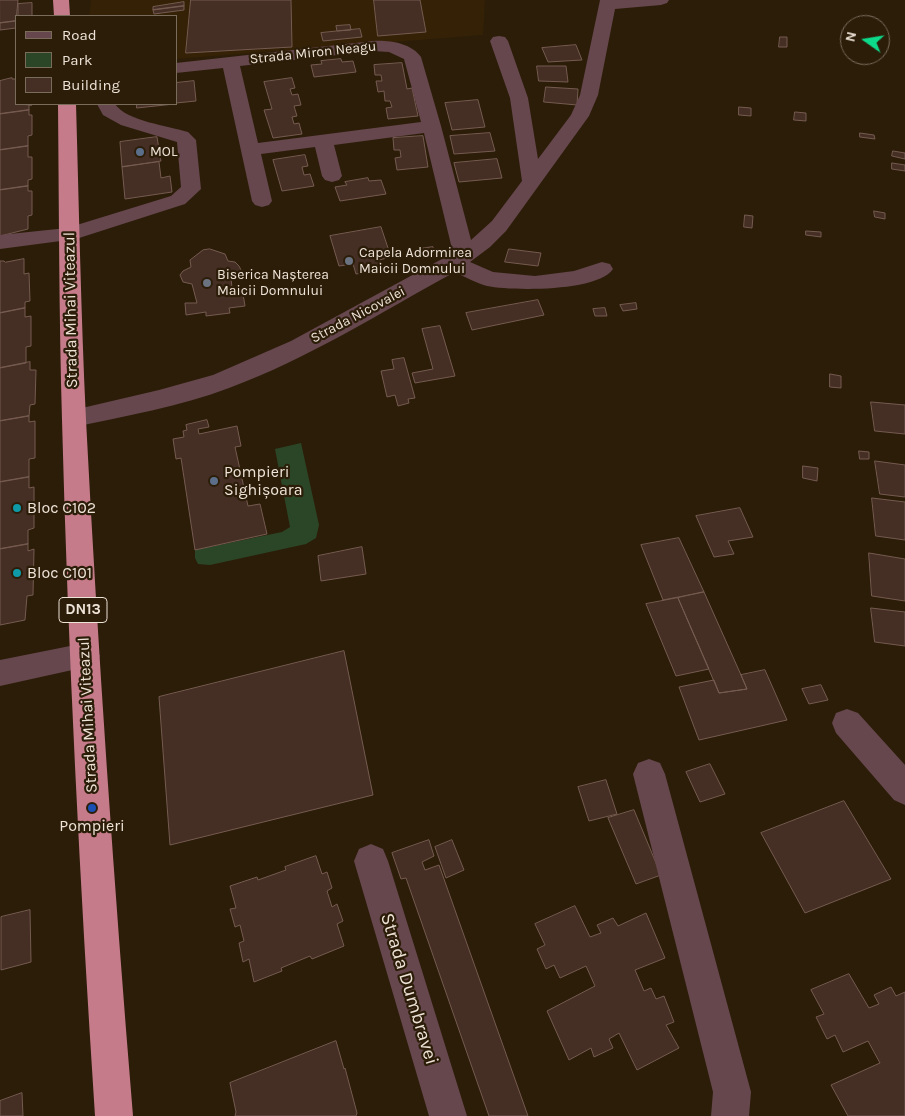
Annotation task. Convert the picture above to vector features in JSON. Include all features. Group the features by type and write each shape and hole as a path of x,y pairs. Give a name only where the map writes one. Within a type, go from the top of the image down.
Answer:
{"highway":[{"path":"61,0 62,15"},
{"name":"Strada Mihai Viteazul","path":"67,105 74,418 92,808 114,1116"}],"street":[{"path":"608,2 661,0"},
{"name":"Strada Nicovalei","path":"74,418 159,399 220,382 298,347 459,259 483,242 499,226 580,116 589,95 608,2"},
{"path":"499,41 519,98 532,181"},
{"name":"Strada Miron Neagu","path":"178,68 373,46 395,48 412,57 432,126 459,259"},
{"name":"Strada Miron Neagu","path":"230,61 262,201"},
{"path":"0,242 70,234 178,200 191,189 186,140 176,134 118,117 106,105"},
{"path":"250,150 432,126"},
{"path":"323,141 332,176"},
{"path":"459,259 489,279 535,283 576,278 602,269"},
{"path":"0,673 85,656"},
{"path":"846,723 905,789"},
{"path":"649,774 732,1092 730,1116"},
{"name":"Strada Dumbravei","path":"371,861 448,1116"}],"shaded area":[{"path":"91,0 485,0 483,35 178,59 178,15 89,15"}],"green space":[{"path":"301,443 319,525 316,538 306,544 210,565 198,564 195,558 195,550 282,532 290,527 275,449"}],"building":[{"path":"0,0 18,0 15,21 0,23"},
{"path":"191,0 291,0 292,47 186,53"},
{"path":"374,0 420,0 426,32 378,36"},
{"path":"184,2 184,6 153,10 153,7"},
{"path":"32,3 32,15 18,15 18,4"},
{"path":"184,6 184,10 154,14 153,10"},
{"path":"15,21 15,28 0,30 0,23"},
{"path":"350,25 351,30 337,31 336,26"},
{"path":"360,29 362,37 323,41 321,33"},
{"path":"780,37 787,37 787,47 779,47"},
{"path":"576,45 582,60 548,62 542,48"},
{"path":"341,59 342,62 353,61 356,72 314,77 311,65 322,64 321,61"},
{"path":"402,63 407,89 412,88 418,116 388,119 386,108 392,107 390,101 385,101 384,91 378,92 376,81 382,81 381,75 375,75 374,65"},
{"path":"537,66 566,66 568,82 539,81"},
{"path":"292,78 295,88 290,89 292,95 298,94 301,105 294,106 297,116 292,117 294,124 299,123 302,134 273,138 264,110 272,109 264,82"},
{"path":"15,79 15,105 29,105 29,110 0,114 0,81"},
{"path":"194,81 196,101 178,103 178,83"},
{"path":"546,87 578,89 577,105 544,102"},
{"path":"478,100 485,127 452,130 445,103"},
{"path":"137,105 165,105 137,108"},
{"path":"739,107 751,108 751,116 739,115"},
{"path":"29,110 29,115 32,115 32,135 28,136 28,146 0,150 0,114"},
{"path":"795,112 806,113 806,121 794,120"},
{"path":"490,133 495,151 454,154 450,136"},
{"path":"860,133 874,135 875,139 860,137"},
{"path":"423,136 428,167 397,170 395,158 401,157 400,150 394,150 393,138"},
{"name":"MOL","path":"157,137 161,161 122,167 120,142"},
{"path":"28,146 28,157 32,157 32,179 28,180 28,186 0,190 0,150"},
{"path":"893,151 905,153 905,159 892,156"},
{"path":"305,155 308,166 302,167 304,175 310,174 314,186 282,191 273,160"},
{"path":"497,159 502,178 459,182 454,163"},
{"path":"159,162 161,178 170,176 172,192 125,199 122,167"},
{"path":"892,163 905,165 905,171 892,169"},
{"path":"368,178 369,181 381,180 386,194 340,201 335,187 347,185 345,182"},
{"path":"28,186 28,191 32,191 32,215 28,216 28,229 0,236 0,190"},
{"path":"874,211 885,213 885,219 875,217"},
{"path":"745,215 753,216 752,228 744,227"},
{"path":"381,227 391,257 379,260 383,270 356,274 353,264 339,266 330,236"},
{"path":"806,231 821,232 821,237 806,235"},
{"path":"433,247 436,256 423,258 419,249"},
{"name":"Biserica Nașterea Maicii Domnului","path":"210,249 225,254 228,261 235,262 239,266 241,270 231,278 233,296 243,294 245,306 229,308 230,313 206,316 206,312 186,315 185,303 197,303 192,284 183,282 180,275 191,267 190,260 203,250"},
{"path":"509,249 541,253 538,266 505,262"},
{"path":"24,259 24,274 29,273 30,301 25,302 25,308 0,313 0,261"},
{"path":"538,300 544,315 472,330 466,313"},
{"path":"636,303 637,309 623,311 620,305"},
{"path":"25,308 25,317 31,316 31,346 26,347 26,363 0,368 0,313"},
{"path":"605,308 607,316 595,316 593,309"},
{"path":"440,326 455,376 415,383 412,373 433,369 422,329"},
{"path":"404,358 415,398 408,399 409,403 398,406 395,395 387,397 381,371 394,369 392,360"},
{"path":"30,362 30,370 36,370 35,404 30,405 29,416 0,421 0,368"},
{"path":"830,374 841,376 841,388 830,387"},
{"path":"871,402 905,405 905,434 875,431"},
{"path":"29,416 29,422 35,421 35,458 29,459 29,477 0,482 0,421"},
{"name":"Pompieri Sighișoara","path":"207,420 209,427 198,429 199,434 237,426 241,446 235,447 248,506 260,504 267,534 195,550 181,458 176,459 173,439 184,437 183,431 187,430 186,425"},
{"path":"859,451 869,452 869,459 860,459"},
{"path":"875,461 905,465 905,497 880,494"},
{"path":"803,466 818,468 817,481 803,478"},
{"name":"Bloc C102","path":"29,477 29,488 34,487 34,528 28,530 28,544 0,549 0,482"},
{"path":"872,498 905,502 905,540 876,536"},
{"path":"740,508 753,537 728,541 734,554 714,557 696,516"},
{"path":"679,538 704,592 663,600 641,545"},
{"name":"Bloc C101","path":"28,544 28,551 34,549 33,595 27,596 25,620 0,625 0,549"},
{"path":"362,547 366,574 321,581 318,556"},
{"path":"869,553 905,559 905,601 872,596"},
{"path":"704,592 747,689 719,693 678,598"},
{"path":"678,598 709,669 676,676 646,604"},
{"path":"871,608 905,612 905,646 875,642"},
{"path":"344,651 373,795 170,845 159,697"},
{"path":"765,670 787,720 699,740 679,687 714,680 719,693 747,689 741,675"},
{"path":"821,685 828,700 809,704 802,689"},
{"path":"710,764 725,794 700,802 686,772"},
{"path":"606,780 617,814 589,821 578,787"},
{"path":"844,801 891,879 805,913 761,833"},
{"path":"634,810 661,875 636,884 608,818"},
{"path":"429,840 434,856 422,862 425,870 439,865 528,1116 489,1116 406,878 401,879 392,853"},
{"path":"452,840 464,870 446,878 435,847"},
{"path":"316,856 322,874 327,872 332,888 327,891 332,907 337,904 343,921 337,924 344,946 312,959 310,956 281,968 282,971 254,982 249,959 243,962 239,943 244,941 240,925 235,927 230,909 236,908 230,886 257,877 258,880 286,870 285,867"},
{"path":"575,906 590,937 601,933 597,925 613,918 618,926 646,913 665,958 635,970 644,991 651,988 656,999 664,996 674,1022 666,1025 679,1048 637,1070 619,1033 609,1039 613,1048 594,1057 591,1048 569,1060 547,1011 595,986 586,966 560,978 554,965 546,969 537,949 545,945 535,924"},
{"path":"30,910 31,962 1,970 1,917"},
{"path":"849,974 869,1008 879,1004 874,995 891,987 896,996 905,992 905,1116 848,1116 831,1085 880,1063 868,1041 843,1052 835,1035 827,1039 816,1017 824,1014 811,990"},
{"path":"336,1041 357,1113 356,1116 235,1116 236,1112 230,1083"},
{"path":"22,1093 23,1116 0,1116 0,1101"}],"place":[{"name":"MOL","path":"140,152"},
{"name":"Capela Adormirea Maicii Domnului","path":"349,261"},
{"name":"Biserica Nașterea Maicii Domnului","path":"207,283"},
{"name":"Pompieri Sighișoara","path":"214,481"},
{"name":"Bloc C102","path":"17,508"},
{"name":"Bloc C101","path":"17,573"},
{"name":"Pompieri","path":"92,808"}]}
